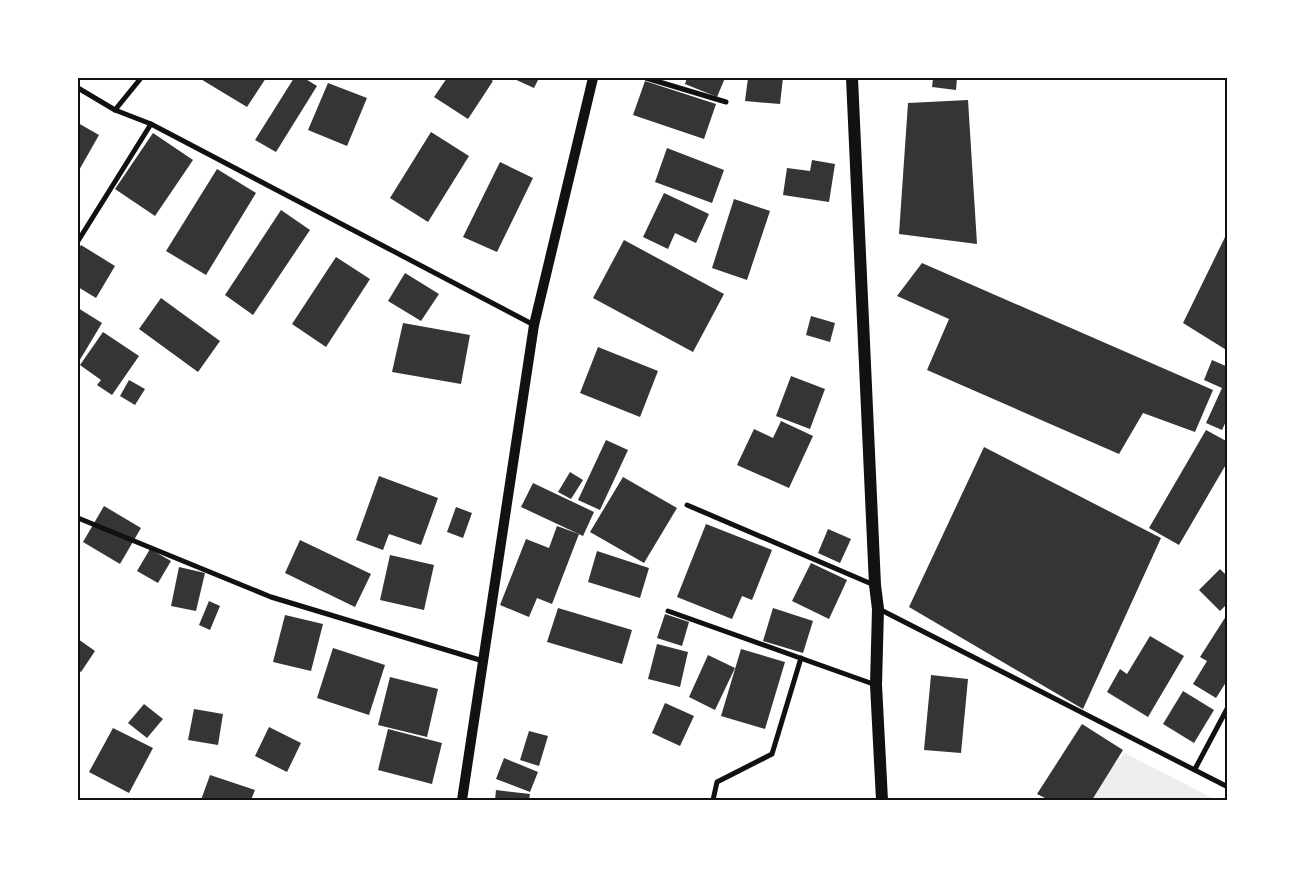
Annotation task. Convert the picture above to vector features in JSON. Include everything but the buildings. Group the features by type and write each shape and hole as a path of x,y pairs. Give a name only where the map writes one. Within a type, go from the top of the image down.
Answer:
{"main road":[{"path":"462,800 534,325 593,78"},
{"path":"852,78 875,585 878,609 876,686 882,800"}],"street":[{"path":"115,110 141,78"},
{"path":"646,78 726,102"},
{"path":"78,88 115,110 151,124 534,325"},
{"path":"78,241 151,124"},
{"path":"687,505 875,585"},
{"path":"78,518 271,597 483,661"},
{"path":"878,609 1228,787"},
{"path":"668,611 876,686"},
{"path":"713,800 717,782 772,754 802,658"},
{"path":"1195,769 1228,707"}],"shaded area":[{"path":"1125,753 1216,800 1083,800"}]}
